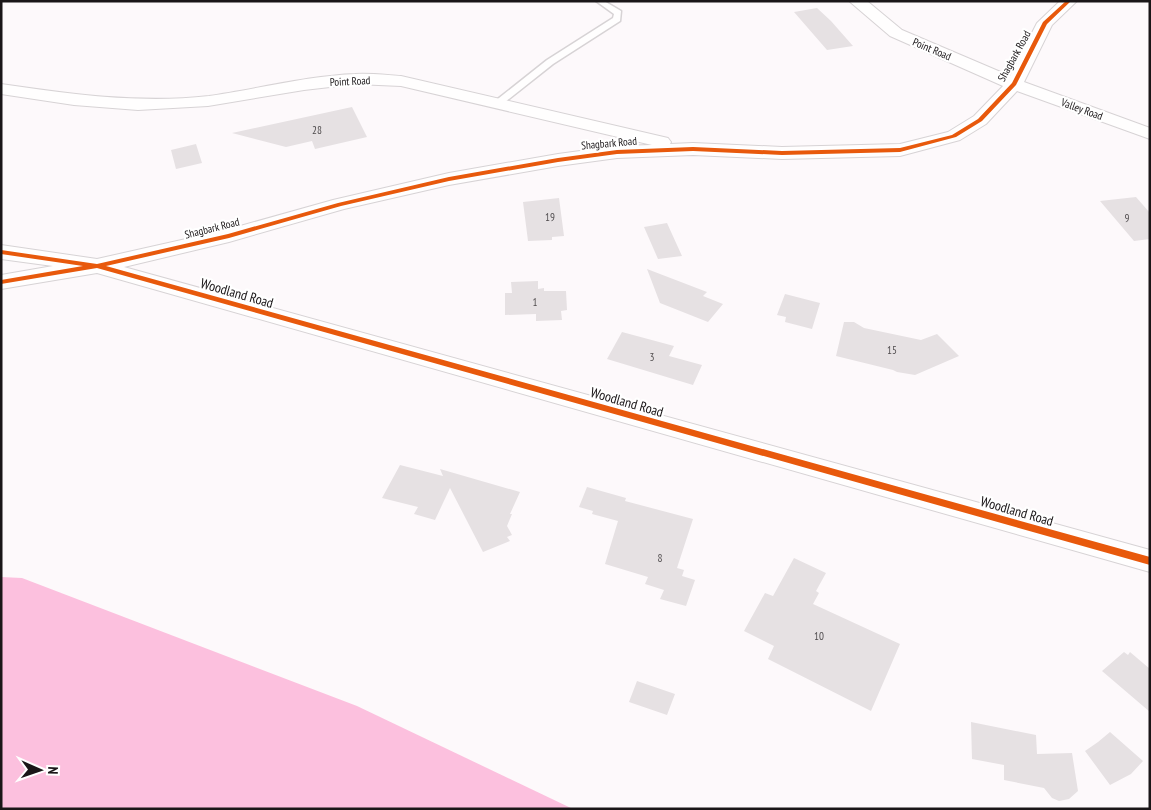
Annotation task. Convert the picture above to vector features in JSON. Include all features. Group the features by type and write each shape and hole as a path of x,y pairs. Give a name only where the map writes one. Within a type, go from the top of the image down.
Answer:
{"street":[{"name":"Point Road","path":"857,1 896,33 1014,84"},
{"name":"Shagbark Road","path":"1,282 97,266 229,236 340,204 449,179 588,156 617,152 693,148 782,153 900,150 954,136 980,120 1014,84 1045,23 1069,1"},
{"name":"Point Road","path":"1,89 74,100 138,105 208,101 304,85 356,79 401,81 693,148"},
{"name":"Valley Road","path":"1014,84 1150,134"},
{"name":"Shagbark Road","path":"1,252 97,266"},
{"name":"Woodland Road","path":"97,266 1150,561"}],"lane":[{"path":"497,104 550,62 617,19 618,13 599,1"}],"shaded area":[{"path":"1,577 22,578 357,706 573,809 1,809"}],"building":[{"path":"817,8 853,46 827,50 794,12"},
{"path":"352,107 367,137 315,149 312,141 286,147 232,133"},
{"path":"196,144 202,163 176,169 171,150"},
{"path":"1136,197 1150,213 1150,239 1134,241 1100,201"},
{"path":"559,198 564,236 552,237 552,240 528,241 523,202"},
{"path":"667,223 682,256 658,259 644,227"},
{"path":"647,269 707,292 703,296 723,304 708,322 660,303"},
{"path":"538,281 538,289 544,288 544,291 566,291 567,310 561,311 562,320 536,321 536,314 505,315 505,293 512,293 511,282"},
{"path":"785,294 820,303 812,329 785,322 786,317 777,315"},
{"path":"844,322 854,322 864,328 921,340 937,334 959,356 915,375 836,356"},
{"path":"622,332 674,346 669,356 702,365 693,385 607,359"},
{"path":"400,465 443,476 440,469 520,492 507,526 512,535 507,537 510,541 483,552 450,488 435,520 414,514 418,507 382,498"},
{"path":"587,487 626,498 625,501 693,519 677,568 684,570 682,576 695,580 686,606 660,599 664,590 645,584 648,577 605,564 618,521 592,514 593,511 579,507"},
{"path":"794,558 826,573 816,591 819,593 813,604 900,644 871,711 768,659 774,646 744,631 765,593 773,596"},
{"path":"1124,652 1128,655 1130,652 1150,669 1150,712 1102,671"},
{"path":"637,681 675,694 667,715 629,702"},
{"path":"971,722 1036,735 1037,754 1072,753 1078,791 1069,799 1059,801 1052,798 1044,788 1004,780 1004,765 972,759"},
{"path":"1110,732 1143,761 1131,774 1110,785 1085,751"}],"cycle path":[{"path":"1,282 97,266 229,236 340,204 449,179 558,160 617,152 693,149 782,153 900,150 954,136 980,120 1014,84 1045,23 1069,1"},
{"path":"1,252 97,266 1150,561"}]}
